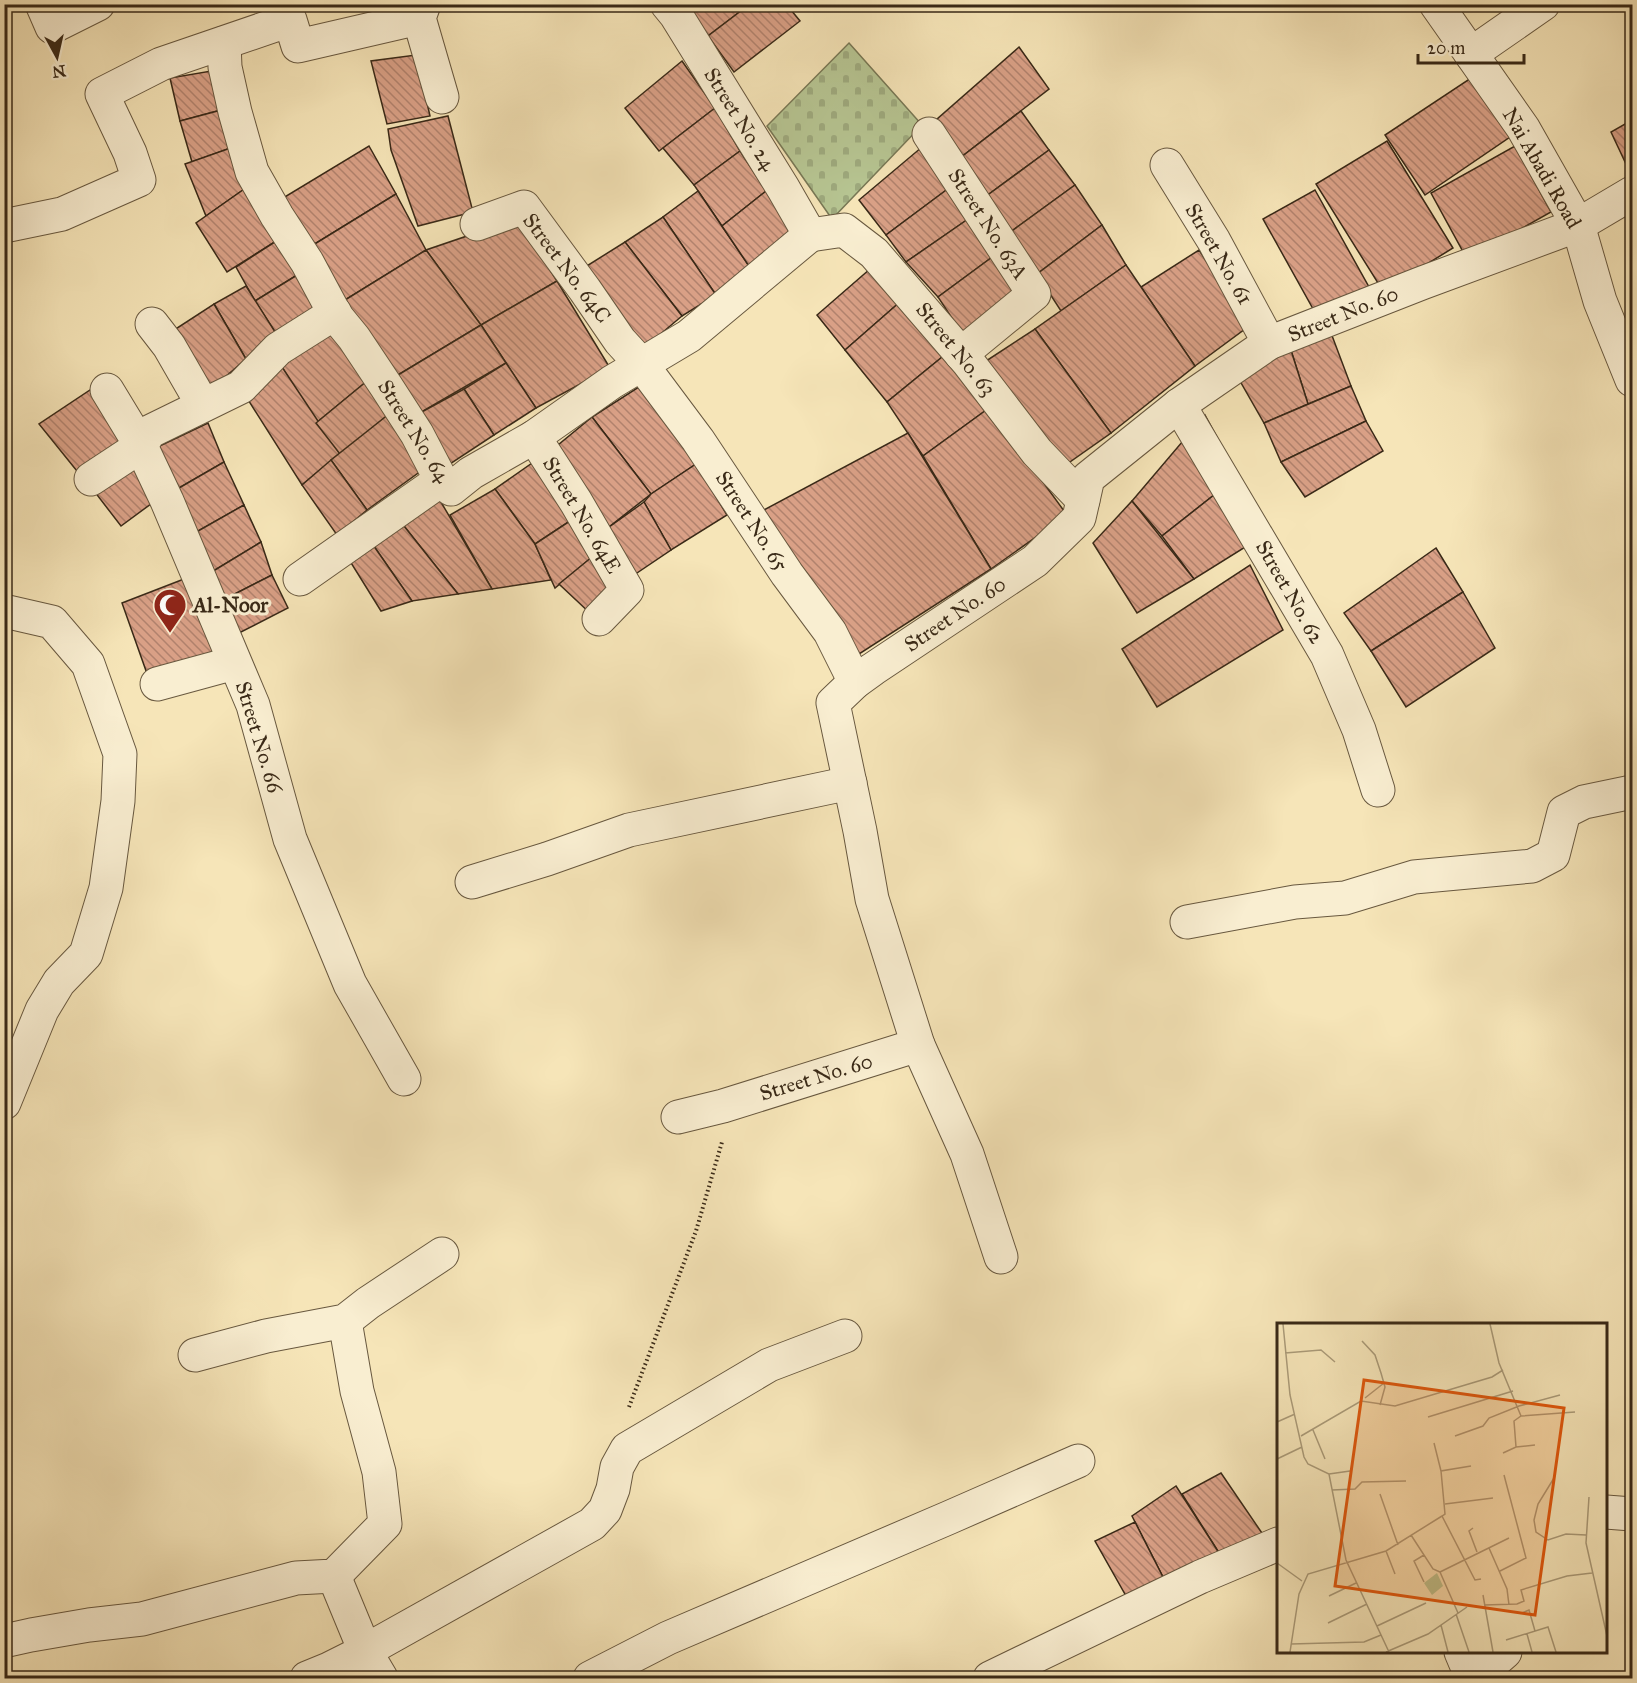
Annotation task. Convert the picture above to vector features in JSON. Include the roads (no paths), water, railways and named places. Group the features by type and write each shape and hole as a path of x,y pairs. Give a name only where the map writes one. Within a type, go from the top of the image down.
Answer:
{"street":[{"path":"42,4 52,27 98,4"},
{"name":"Street No. 24","path":"667,4 676,15 810,235"},
{"name":"Nai Abadi Road","path":"1436,4 1523,128 1578,225 1600,301 1632,380"},
{"path":"1471,54 1543,4"},
{"path":"4,226 62,214 139,180 130,153 102,94 161,64 290,20 298,46 422,11 442,97"},
{"name":"Street No. 64","path":"224,44 225,67 252,172 335,313 387,386 417,434 441,480 451,489 471,473 534,437 612,382 689,336 810,235"},
{"name":"Street No. 63A","path":"929,134 1034,294 961,354"},
{"name":"Street No. 61","path":"1167,165 1214,241 1269,343"},
{"name":"Street No. 60","path":"678,1117 723,1106 918,1045 872,899 832,703 855,682 1035,561 1079,518 1088,478 1179,405 1269,343 1578,225 1632,193"},
{"name":"Street No. 64C","path":"477,224 524,207 620,341 642,364"},
{"name":"Street No. 63","path":"810,235 844,230 874,253 961,354 1037,452 1083,500"},
{"path":"91,479 141,446 149,432 241,387 278,350 335,313"},
{"path":"152,324 169,346 203,405"},
{"name":"Street No. 65","path":"642,364 698,440 787,574 830,632 855,682"},
{"name":"Street No. 66","path":"107,390 141,446 167,501 253,705 290,839 350,984 404,1079"},
{"name":"Street No. 62","path":"1179,405 1327,655 1359,730 1378,790"},
{"name":"Street No. 64E","path":"534,437 576,502 627,590 599,619"},
{"path":"300,579 441,480"},
{"path":"4,611 52,622 88,664 120,754 118,801 106,888 86,954 59,982 42,1010 4,1103"},
{"path":"157,684 234,663"},
{"path":"472,882 547,859 628,830 850,783"},
{"path":"1187,922 1295,902 1346,898 1414,876 1532,866 1553,855 1564,813 1584,802 1632,792"},
{"path":"918,1045 967,1154 1001,1257"},
{"path":"195,1355 266,1336 345,1321 442,1254"},
{"path":"4,1641 89,1625 142,1619 296,1578 334,1576 385,1524 379,1472 357,1390 345,1321"},
{"path":"306,1678 329,1669 373,1665 592,1524 605,1510 613,1490 617,1467 627,1449 770,1365 845,1336"},
{"path":"590,1678 668,1638 1078,1461"},
{"path":"1607,1512 1632,1514"},
{"path":"990,1678 1200,1577 1277,1544"},
{"path":"334,1576 373,1665"},
{"path":"1461,1653 1473,1678 1504,1653"}],"place":[{"name":"Al-Noor","path":"170,634"}]}
